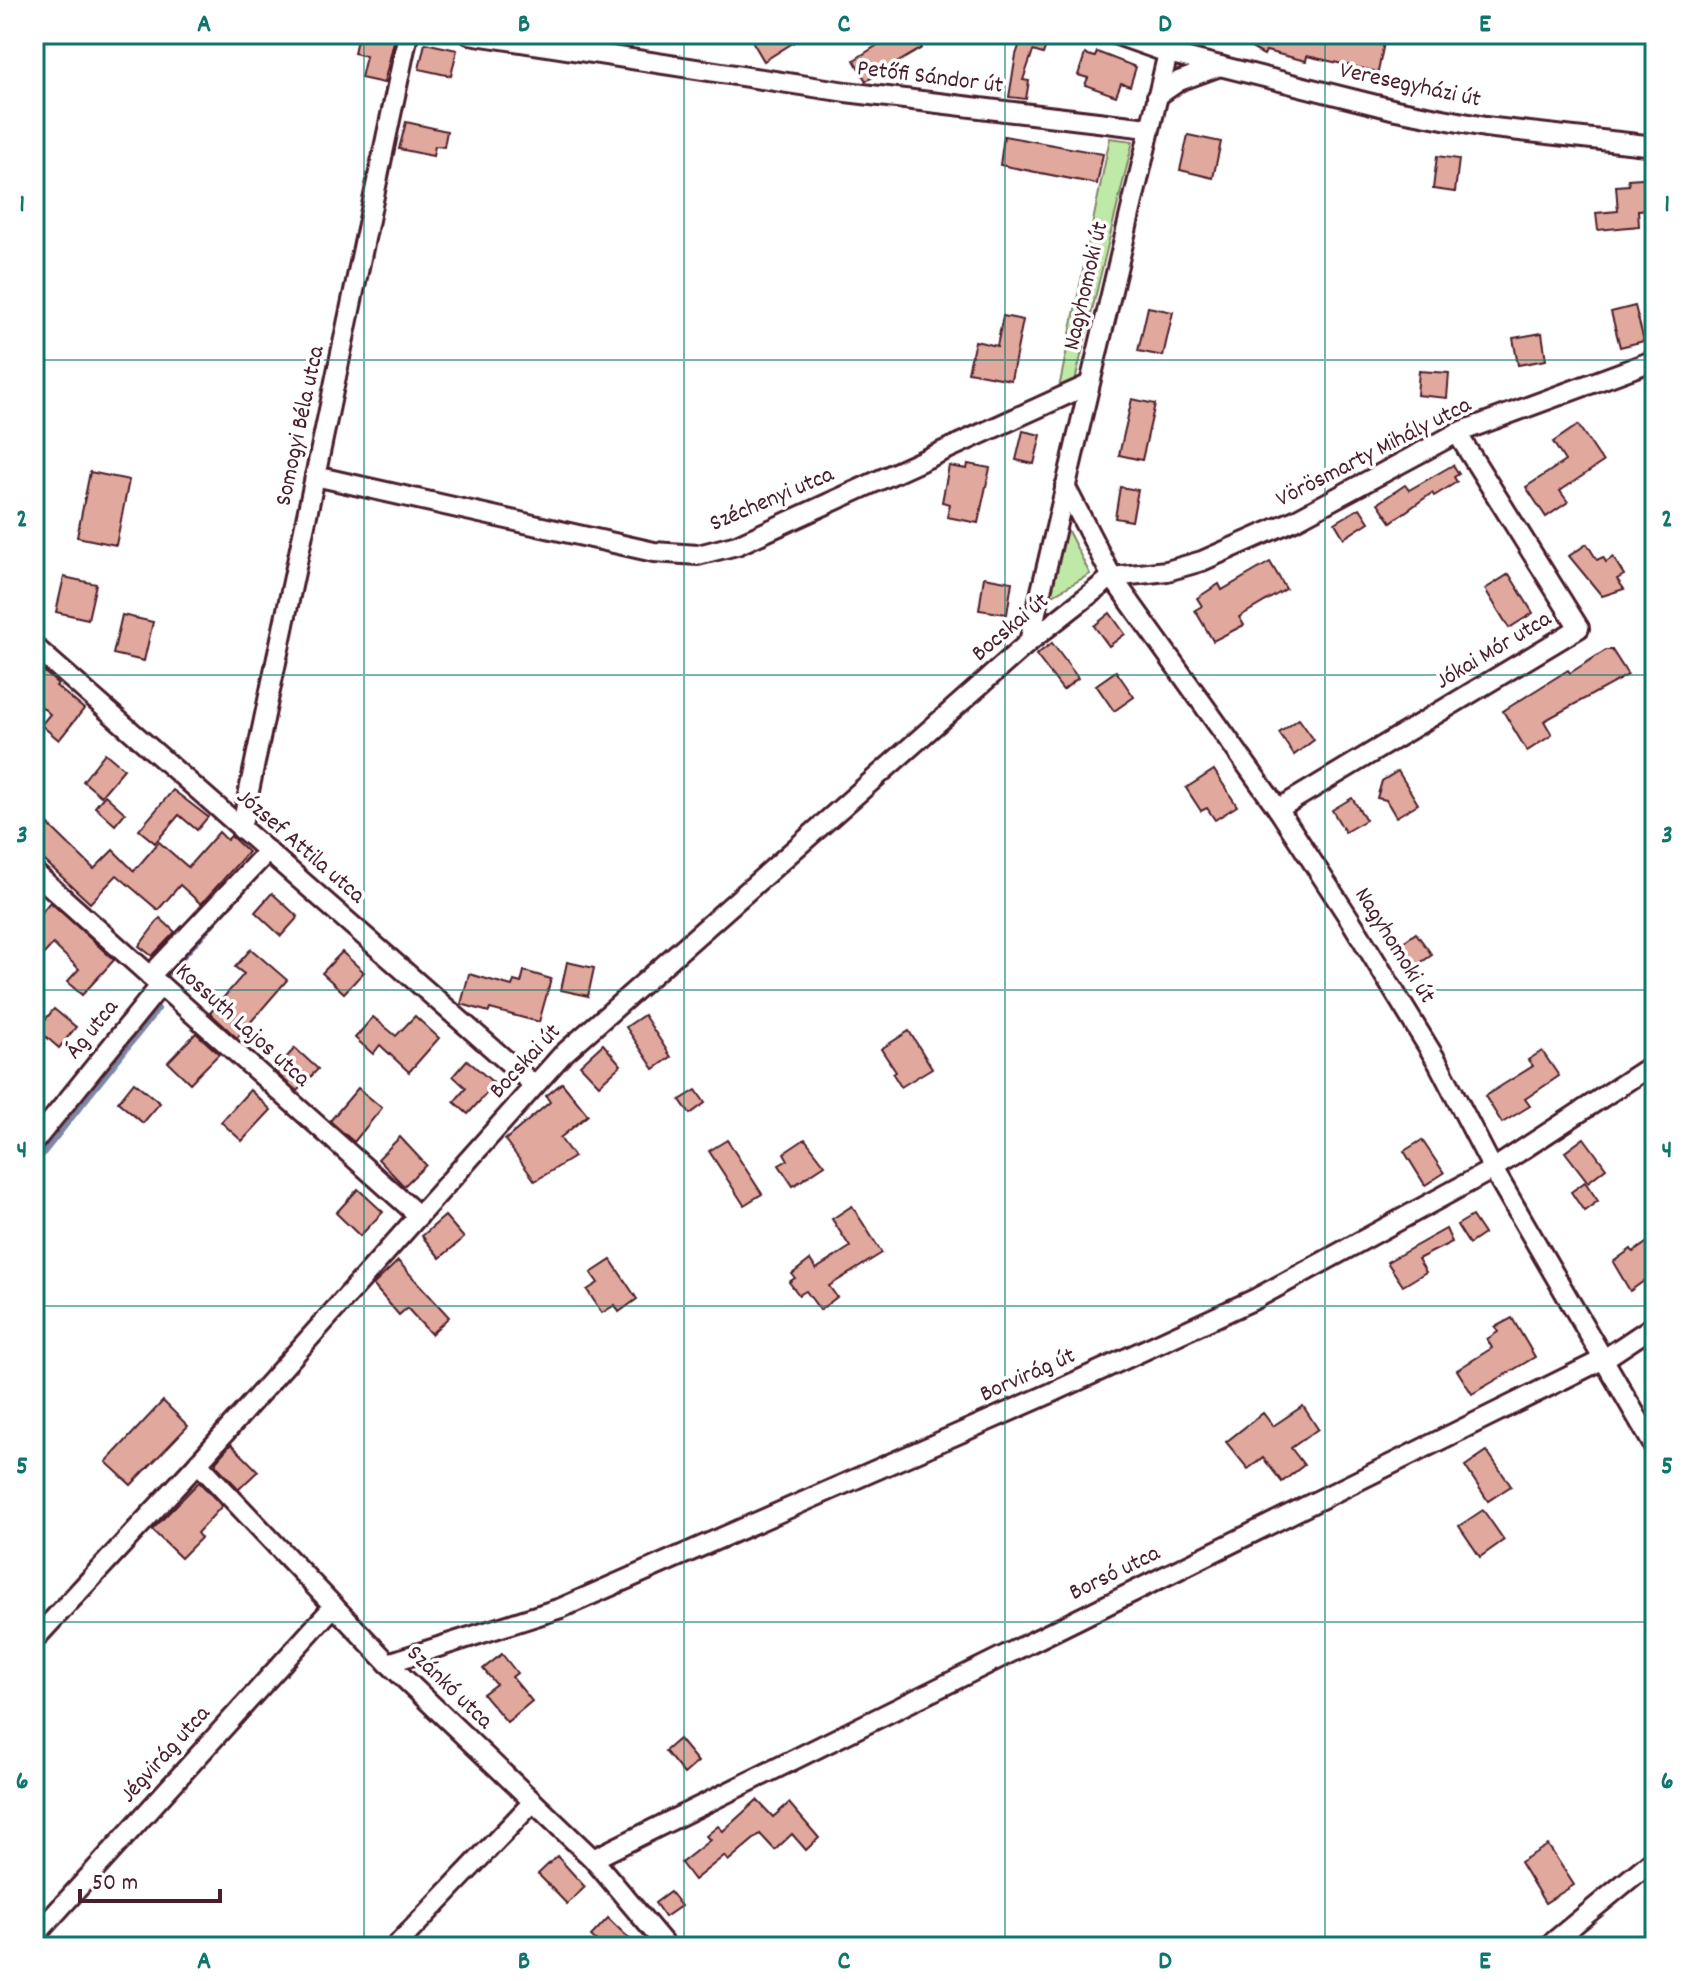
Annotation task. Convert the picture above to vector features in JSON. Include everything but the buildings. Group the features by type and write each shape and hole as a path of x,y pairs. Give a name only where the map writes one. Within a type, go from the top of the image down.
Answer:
{"street":[{"name":"Somogyi Béla utca","path":"241,829 408,34"},
{"name":"Petőfi Sándor út","path":"469,34 846,92 1148,128"},
{"name":"Veresegyházi út","path":"1114,34 1168,53 1396,110 1485,127 1655,146"},
{"name":"Nagyhomoki út","path":"1029,642 1168,53"},
{"path":"1157,96 1179,81 1220,66"},
{"name":"Vörösmarty Mihály utca","path":"1112,577 1167,571 1202,561 1244,544 1457,433 1655,360"},
{"name":"Széchenyi utca","path":"315,476 654,552 698,555 737,545 1088,385"},
{"name":"Jókai Mór utca","path":"1278,809 1579,628 1457,433"},
{"name":"Nagyhomoki út","path":"1065,486 1112,577 1278,809 1351,921 1438,1063 1493,1169 1655,1448"},
{"name":"Bocskai út","path":"34,1640 198,1463 562,1055 1029,642 1112,577"},
{"name":"József Attila utca","path":"34,646 534,1085"},
{"name":"Ág utca","path":"34,1142 155,981 268,851"},
{"name":"Kossuth Lajos utca","path":"34,872 419,1216"},
{"name":"Borvirág út","path":"388,1663 561,1608 1049,1394 1255,1299 1493,1169 1655,1063"},
{"name":"Borsó utca","path":"593,1859 1604,1359 1655,1325"},
{"name":"Szánkó utca","path":"198,1463 388,1663 593,1859 667,1947"},
{"name":"Jégvirág utca","path":"34,1937 334,1606"},
{"path":"395,1947 533,1802"},
{"path":"1547,1947 1655,1858"}],"green space":[{"path":"1110,138 1133,141 1074,385 1059,388"},
{"path":"1063,521 1090,574 1049,597"}],"waterway":[{"path":"167,974 226,909"},
{"path":"34,1165 158,1009"}]}
